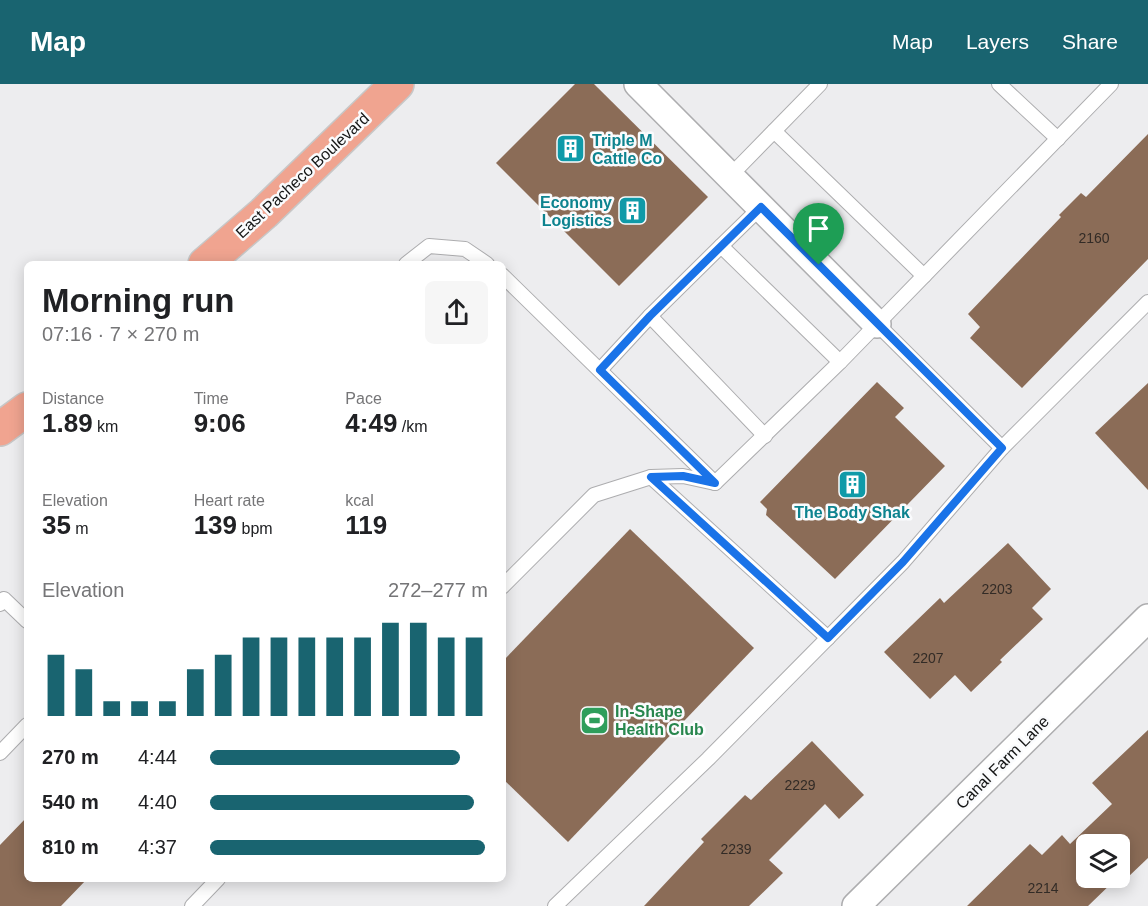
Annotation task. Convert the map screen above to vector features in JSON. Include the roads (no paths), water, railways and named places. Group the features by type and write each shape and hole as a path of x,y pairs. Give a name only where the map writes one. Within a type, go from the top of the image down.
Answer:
{"highway":[{"name":"East Pacheco Boulevard","path":"208,261 264,213 398,84"},
{"path":"0,429 24,411"}],"street":[{"path":"638,84 877,324"},
{"name":"Canal Farm Lane","path":"856,906 1148,618"}],"lane":[{"path":"730,176 820,84"},
{"path":"999,84 1058,139"},
{"path":"715,483 840,362 1111,84"},
{"path":"774,130 924,276"},
{"path":"600,370 650,316 761,207"},
{"path":"410,261 429,246 465,249 483,261"},
{"path":"721,246 840,362"},
{"path":"506,278 715,483"},
{"path":"555,906 708,759 903,562 1002,448 1148,302"},
{"path":"650,316 765,436"},
{"path":"877,324 1002,448"},
{"path":"506,583 594,495 651,477 683,476 715,483"},
{"path":"651,477 828,638"},
{"path":"0,604 4,599 24,618"},
{"path":"0,753 24,728"},
{"path":"192,906 215,882"}],"place":[{"name":"Triple M Cattle Co","path":"571,149"},
{"name":"Economy Logistics","path":"633,211"},
{"name":"The Body Shak","path":"852,484"},
{"name":"In-Shape Health Club","path":"594,720"}]}
